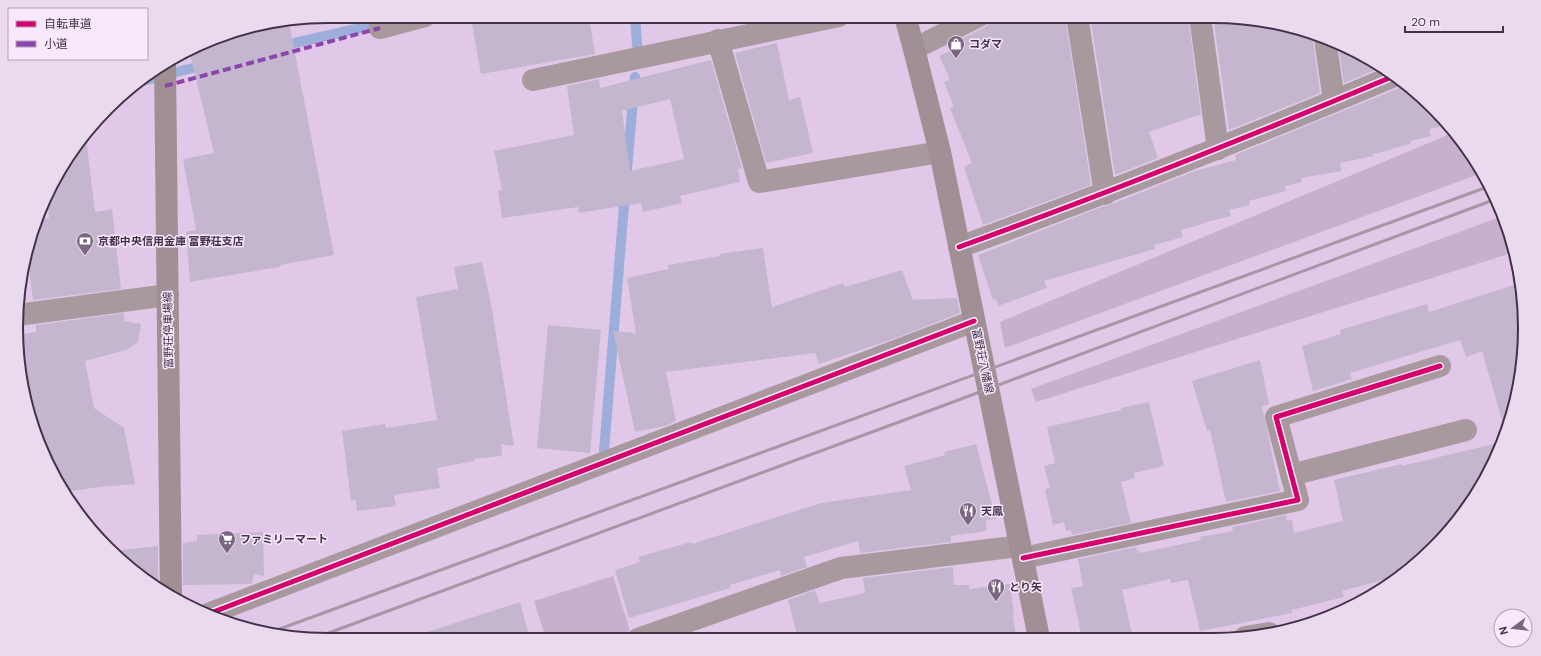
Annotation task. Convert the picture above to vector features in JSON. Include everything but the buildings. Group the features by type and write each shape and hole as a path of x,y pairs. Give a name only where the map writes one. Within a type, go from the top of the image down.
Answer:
{"main road":[{"name":"富野荘八幡線","path":"907,23 940,152 974,321 1000,438 1038,633"},
{"name":"富野荘停車場線","path":"165,70 171,589"}],"street":[{"path":"380,23 380,28 399,23"},
{"path":"533,80 804,23"},
{"path":"914,49 965,23"},
{"path":"1078,23 1105,194"},
{"path":"1201,23 1218,149"},
{"path":"718,40 759,182 940,152"},
{"path":"1326,44 1334,101"},
{"path":"959,247 1105,194 1388,78"},
{"path":"24,314 168,296"},
{"path":"215,611 974,321"},
{"path":"655,633 841,568 1021,552 1298,500 1276,418 1440,366"},
{"path":"1291,475 1466,430"}],"shaded area":[{"path":"1449,135 1467,159 1476,175 1005,348 1000,322"},
{"path":"1498,218 1508,249 1509,254 1036,402 1031,389"},
{"path":"613,576 630,631 624,633 544,633 534,601"}],"waterway":[{"path":"635,23 637,45"},
{"path":"281,46 365,27"},
{"path":"172,73 205,65"},
{"path":"627,169 635,77"},
{"path":"604,451 625,193"}],"railway":[{"path":"280,629 1484,188"},
{"path":"329,633 1491,201"}],"marked path":[{"path":"165,86 380,28"}],"cycle path":[{"path":"959,247 1178,164 1388,78"},
{"path":"215,611 974,321"},
{"path":"1023,558 1298,500 1276,417 1440,366"}],"place":[{"name":"コダマ","path":"956,59"},
{"name":"京都中央信用金庫 富野荘支店","path":"85,256"},
{"name":"天鳳","path":"968,526"},
{"name":"ファミリーマート","path":"227,554"},
{"name":"とり矢","path":"996,602"}]}
